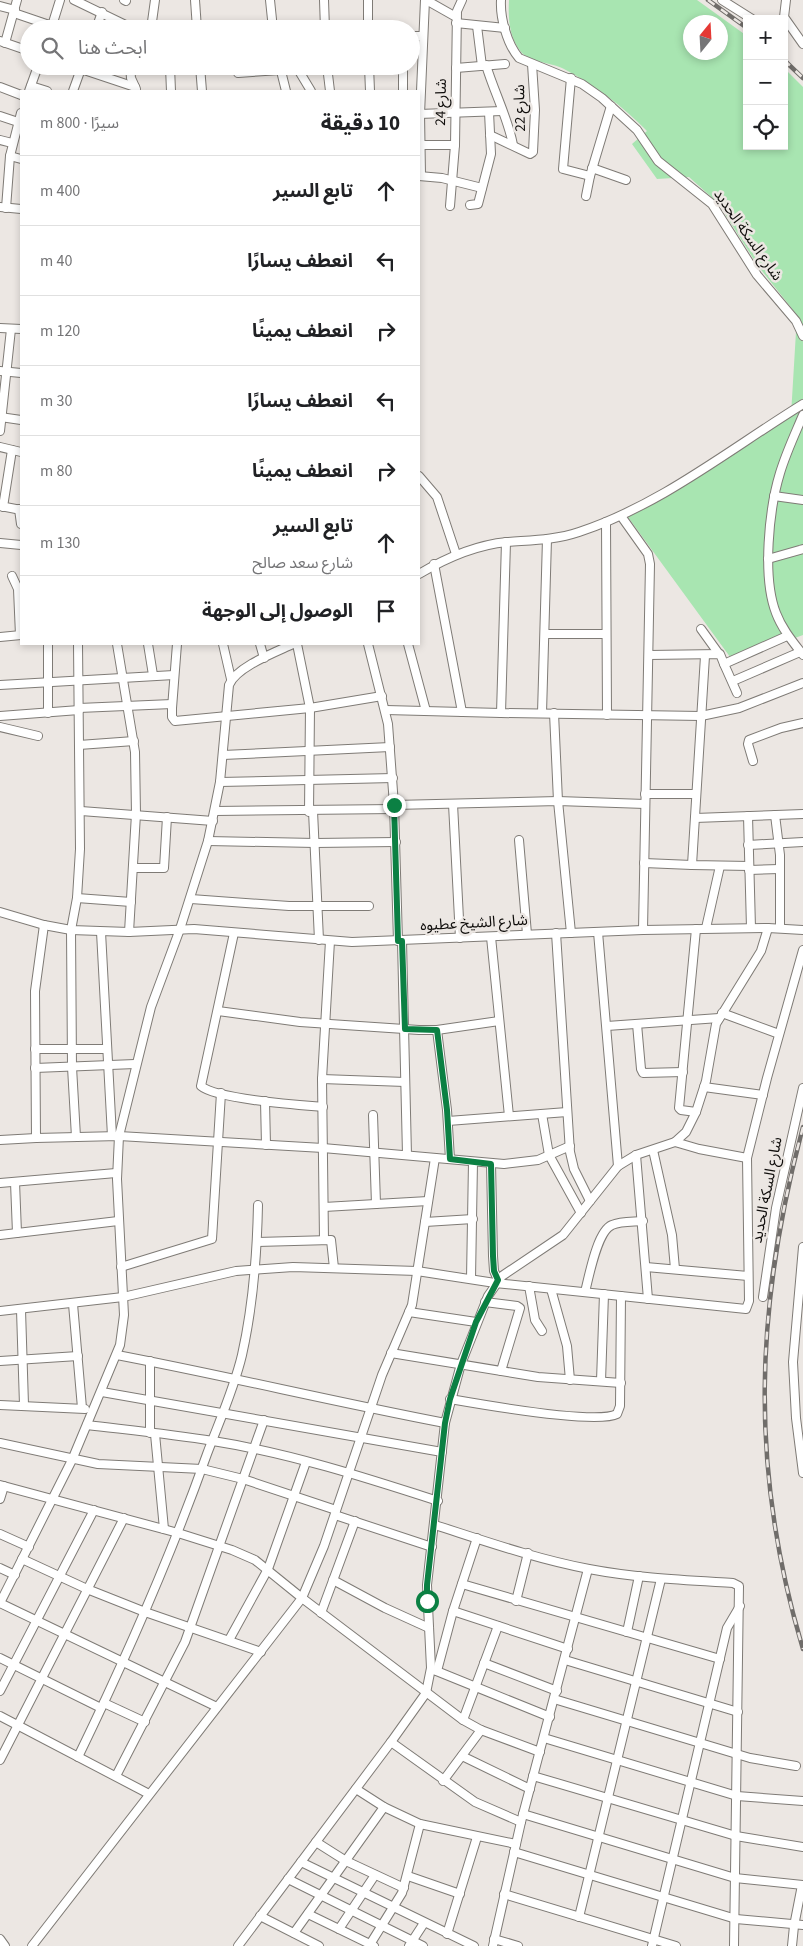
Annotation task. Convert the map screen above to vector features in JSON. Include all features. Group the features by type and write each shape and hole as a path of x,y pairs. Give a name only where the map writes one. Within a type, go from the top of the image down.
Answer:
{"street":[{"path":"17,0 3,42 20,48"},
{"path":"53,20 60,0"},
{"path":"74,0 117,20"},
{"path":"152,20 155,0"},
{"path":"195,0 196,20"},
{"path":"270,0 272,20"},
{"path":"324,0 325,20"},
{"path":"368,0 368,20"},
{"path":"482,188 453,180 420,176 420,114 425,0 442,4 456,20 477,26 505,28"},
{"name":"شارع 24","path":"450,206 453,180 456,20 462,0"},
{"name":"شارع السكة الحديد","path":"500,0 501,16 515,54 532,64 571,78 592,90 642,135 658,161 712,204 757,275 796,321 803,336"},
{"path":"784,15 786,0"},
{"path":"725,1 746,15"},
{"path":"0,6 35,20"},
{"path":"99,20 102,12"},
{"path":"477,26 484,66 510,128 513,145"},
{"path":"788,28 803,44"},
{"path":"456,68 505,64"},
{"name":"شارع 22","path":"513,145 530,154 533,151 535,110 532,64"},
{"path":"30,89 35,75"},
{"path":"73,90 79,75"},
{"path":"99,75 136,89"},
{"path":"131,75 136,89"},
{"path":"170,75 171,90"},
{"path":"201,75 202,90"},
{"path":"282,75 286,90"},
{"path":"302,75 310,90"},
{"path":"328,75 330,90"},
{"path":"369,75 370,90"},
{"path":"403,75 403,90"},
{"path":"571,78 563,169 591,172 626,180"},
{"path":"0,88 20,95"},
{"path":"586,196 591,172 611,106"},
{"path":"420,114 502,111"},
{"path":"470,205 478,204 491,154 488,112"},
{"path":"0,116 20,122 12,143 3,208 20,209"},
{"path":"490,135 513,145"},
{"path":"0,140 12,143"},
{"path":"421,145 454,145"},
{"path":"10,156 20,159"},
{"path":"0,328 20,329"},
{"path":"0,431 4,372 11,328"},
{"path":"4,372 20,373"},
{"path":"420,573 434,564 456,554 506,542 547,539 579,532 622,516 654,499 803,404"},
{"path":"732,681 802,654 788,636 772,602 768,559 774,496 781,470 803,416"},
{"path":"1,417 20,420"},
{"path":"0,447 20,452"},
{"path":"12,450 1,506 20,509"},
{"path":"420,479 430,486 443,510 456,554"},
{"path":"774,496 803,500"},
{"path":"622,516 648,554 650,564 643,930"},
{"path":"606,522 606,715"},
{"path":"542,713 546,634 547,539"},
{"path":"501,713 506,542"},
{"path":"0,543 20,545"},
{"path":"768,559 803,549"},
{"path":"434,564 462,712"},
{"path":"12,576 19,595 20,615"},
{"path":"701,629 721,655 737,693"},
{"path":"546,634 606,634"},
{"path":"0,637 20,635"},
{"path":"724,664 788,636"},
{"path":"48,645 48,713"},
{"path":"76,1137 72,1067 71,930 77,898 80,811 78,645"},
{"path":"117,645 134,741 136,814 129,932"},
{"path":"148,645 153,675"},
{"path":"179,645 172,704 172,717 175,721 310,708 382,696"},
{"path":"116,1136 150,1008 191,899 213,821 220,782 225,717 231,679 223,645"},
{"path":"260,645 264,658"},
{"path":"231,679 264,658 293,645"},
{"path":"295,645 310,708 309,781 315,844 319,940"},
{"path":"368,645 386,710 393,778 405,1029 407,1155"},
{"path":"408,645 426,711"},
{"path":"649,655 705,656 719,654"},
{"path":"692,865 705,656"},
{"path":"0,684 174,675"},
{"path":"386,710 701,716 740,708 803,683"},
{"path":"0,716 128,705 172,704"},
{"path":"554,713 558,802 571,933"},
{"path":"753,762 748,744 749,740 781,728 803,723"},
{"path":"0,728 38,736"},
{"path":"79,744 134,741"},
{"path":"223,755 390,747"},
{"path":"220,782 393,778"},
{"path":"645,794 696,794"},
{"path":"215,811 311,812 453,804 558,802 645,804"},
{"path":"453,804 460,938"},
{"path":"80,811 213,821"},
{"path":"695,818 803,814"},
{"path":"775,815 778,844 780,928"},
{"path":"748,816 751,928"},
{"path":"133,868 164,868 167,817"},
{"path":"519,840 527,934"},
{"path":"208,841 315,844 396,842"},
{"path":"748,845 803,842"},
{"path":"644,863 779,869"},
{"path":"706,928 720,866"},
{"path":"77,898 131,902"},
{"path":"191,899 317,906 369,906"},
{"name":"شارع الشيخ عطيوه","path":"0,912 44,925 71,930 129,932 180,928 330,941 400,941 696,928 780,928 803,930"},
{"path":"36,1138 35,991 44,925"},
{"path":"696,928 679,1108 696,1112"},
{"path":"434,1670 429,1628 427,1585 438,1501 445,1423 461,1364 485,1302 497,1281 557,1240 581,1214 618,1166 636,1155 675,1142 686,1132 696,1112 704,1087 713,1034 720,1015 761,951 768,928"},
{"path":"101,932 107,1065 116,1136 123,1326 117,1355 88,1425 54,1499 0,1603 217,1707"},
{"path":"598,932 618,1166"},
{"path":"234,933 218,1011 200,1084 203,1088 221,1093 265,1101 322,1107"},
{"path":"556,933 570,1146 574,1169 590,1201"},
{"path":"491,936 509,1116"},
{"path":"324,1240 322,1079 330,941"},
{"path":"0,1311 123,1297 206,1276 255,1268 417,1271 551,1289 746,1309 749,1305 747,1158 803,950"},
{"path":"218,1011 325,1024 405,1029 437,1030 499,1021"},
{"path":"607,1026 688,1020 720,1015 779,1034"},
{"path":"637,1024 642,1072 648,1074 682,1072"},
{"path":"437,1030 448,1121 450,1159"},
{"path":"35,1049 106,1049"},
{"path":"35,1068 135,1064"},
{"path":"322,1079 405,1082"},
{"path":"704,1087 763,1095"},
{"name":"شارع السكة الحديد","path":"763,1298 776,1208 803,1088"},
{"path":"121,1268 212,1239 221,1093"},
{"path":"265,1101 266,1145"},
{"path":"448,1121 567,1112"},
{"path":"542,1114 549,1155 581,1214"},
{"path":"373,1115 376,1204"},
{"path":"0,1140 116,1136 323,1148 491,1164 527,1162 570,1146"},
{"path":"675,1142 699,1150 747,1158"},
{"path":"653,1150 672,1235 674,1270"},
{"path":"636,1155 648,1299"},
{"path":"32,1946 302,1598 350,1472 370,1409 409,1312 435,1158"},
{"path":"471,1279 472,1162"},
{"path":"491,1164 493,1256 497,1281"},
{"path":"0,1183 116,1173"},
{"path":"15,1182 17,1233"},
{"path":"324,1206 428,1201"},
{"path":"78,1756 124,1662 178,1533 235,1378 246,1336 255,1268 258,1205"},
{"path":"425,1222 472,1219"},
{"path":"585,1292 595,1255 607,1229 617,1223 643,1221"},
{"path":"0,1235 118,1222"},
{"path":"257,1242 333,1241 334,1268"},
{"path":"803,1247 793,1362 796,1418 803,1473"},
{"path":"646,1267 748,1276"},
{"path":"529,1286 535,1320 542,1331"},
{"path":"551,1289 567,1346 570,1380"},
{"path":"601,1382 604,1294"},
{"path":"450,1399 517,1410 608,1417 617,1414 620,1410 621,1296"},
{"path":"485,1302 520,1308 501,1371"},
{"path":"73,1304 82,1408"},
{"path":"21,1310 24,1405"},
{"path":"409,1312 476,1322"},
{"path":"391,1353 570,1380 620,1382"},
{"path":"117,1355 235,1378 370,1409 445,1423"},
{"path":"0,1361 78,1356"},
{"path":"150,1362 152,1433 158,1468 164,1529"},
{"path":"102,1392 362,1436 442,1452"},
{"path":"0,1405 95,1409"},
{"path":"116,1776 166,1682 191,1627 264,1420"},
{"path":"88,1425 212,1441 254,1449 350,1472 438,1501"},
{"path":"0,1443 72,1460 98,1464 202,1469 243,1479 294,1496 355,1521 432,1547"},
{"path":"229,1640 268,1569 306,1462"},
{"path":"0,1499 2,1485 164,1529 244,1554 268,1569 321,1613 426,1694 463,1720 481,1730 540,1752"},
{"path":"0,1691 94,1510"},
{"path":"0,1760 124,1518"},
{"path":"321,1613 355,1521"},
{"path":"434,1524 588,1569 661,1579 737,1584 740,1590 740,1606 735,1878 736,1919 734,1946"},
{"path":"0,1534 29,1547"},
{"path":"238,1946 426,1694 477,1538"},
{"path":"516,1601 528,1553"},
{"path":"22,1559 87,1589 145,1612 261,1652"},
{"path":"0,1568 15,1575"},
{"path":"518,1946 494,1943 522,1818 588,1569"},
{"path":"627,1632 638,1576"},
{"path":"579,1917 661,1579"},
{"path":"333,1580 385,1608 429,1628"},
{"path":"462,1584 576,1619 647,1637 720,1659"},
{"path":"653,1943 727,1628 740,1606"},
{"path":"453,1611 568,1649"},
{"path":"463,1720 498,1626"},
{"path":"0,1658 41,1678 145,1722"},
{"path":"565,1660 738,1712"},
{"path":"484,1663 556,1695 627,1720 738,1754 796,1766"},
{"path":"434,1670 474,1688 550,1717"},
{"path":"0,1716 149,1794"},
{"path":"443,1781 481,1730"},
{"path":"544,1738 737,1796 803,1801"},
{"path":"392,1742 443,1781 475,1802 522,1818 599,1837 735,1878 802,1885 792,1946"},
{"path":"462,1756 530,1789"},
{"path":"533,1776 736,1836 803,1846"},
{"path":"356,1788 384,1807 420,1824 515,1848 590,1875 736,1919 803,1926"},
{"path":"294,1933 384,1807"},
{"path":"308,1914 371,1945 394,1909 404,1888 420,1824"},
{"path":"447,1934 477,1837"},
{"path":"316,1842 346,1861 404,1888"},
{"path":"301,1862 394,1909 474,1946"},
{"path":"339,1929 375,1875"},
{"path":"408,1876 460,1894"},
{"path":"288,1880 382,1926 411,1943 424,1946"},
{"path":"504,1894 579,1917 653,1943 676,1946"},
{"path":"260,1916 294,1933 308,1944 319,1946"},
{"path":"411,1943 424,1923"},
{"path":"0,1939 5,1946"}],"green space":[{"path":"509,0 697,0 718,15 683,15 683,60 728,60 728,22 743,33 743,150 788,150 788,72 803,87 803,635 733,661 625,513 791,415 797,315 758,266 718,203 689,177 657,179 632,144 647,131 618,105 587,82 559,67 525,56 514,40 509,20"}],"railway":[{"path":"708,0 743,25"},
{"path":"788,64 803,78"},
{"path":"803,1127 787,1194 775,1259 768,1324 765,1388 767,1452 773,1517 786,1582 803,1649"}],"route":[{"path":"394,805 398,941 402,941 405,1029 437,1030 447,1110 450,1159 491,1164 493,1256 494,1271 498,1280 476,1322 450,1399 442,1452 438,1501 427,1585 427,1601"}]}
